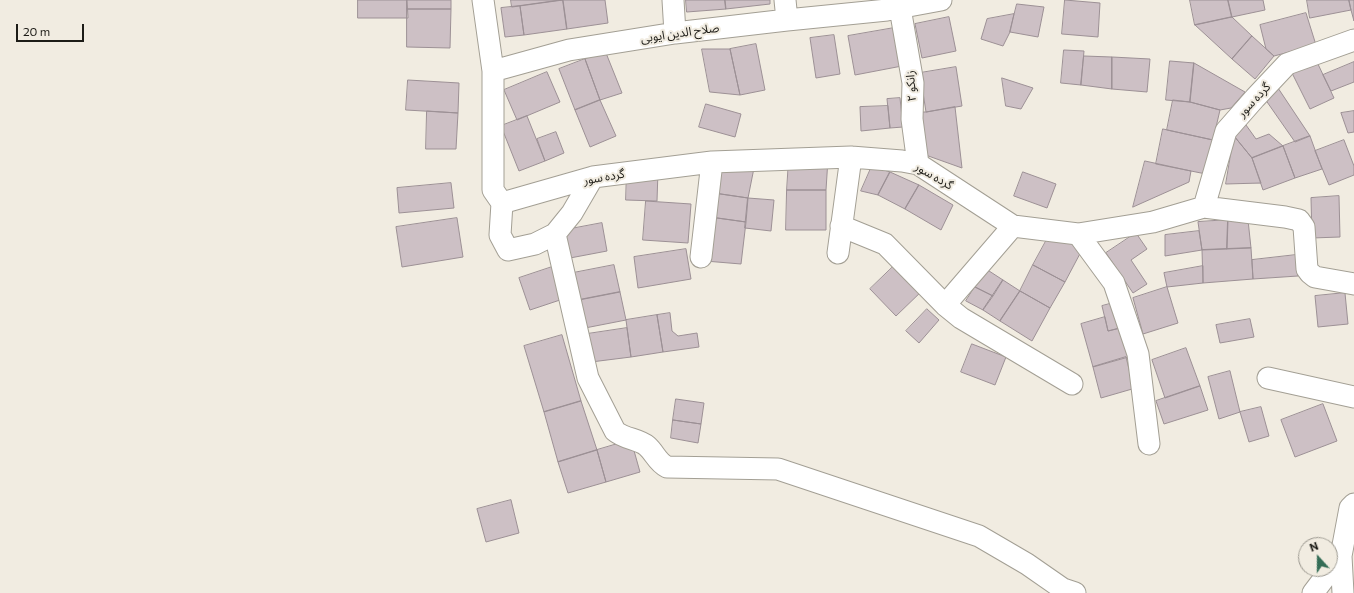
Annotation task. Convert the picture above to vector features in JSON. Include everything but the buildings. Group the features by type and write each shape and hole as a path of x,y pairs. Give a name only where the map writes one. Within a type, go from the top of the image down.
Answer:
{"street":[{"path":"483,0 493,71 493,190 502,204 500,235 508,250 536,244 555,234 572,213 593,177"},
{"path":"673,0 675,33"},
{"name":"صلاح الدین ایوبی","path":"493,71 569,50 675,33 786,10 891,6 941,0"},
{"name":"زانکو ۲","path":"891,6 913,83 912,119 918,164"},
{"name":"گرده سور","path":"502,204 593,177 712,162 851,157 902,161 918,164 1013,226 1078,234 1154,222 1204,207 1226,131 1287,64 1354,40"},
{"path":"838,253 851,157"},
{"path":"701,257 712,162"},
{"path":"1204,207 1299,220 1304,227 1307,268 1310,274 1315,277 1354,284"},
{"path":"841,226 885,244 945,305 961,318 1072,384"},
{"path":"945,305 1013,226"},
{"path":"555,234 588,378 615,431 622,436 647,445 661,463 667,466 778,470 979,536 1027,564 1063,589 1074,593"},
{"path":"1078,234 1114,283 1138,354 1149,444"},
{"path":"1268,378 1354,397"},
{"path":"1343,593 1341,556 1350,508 1354,504"},
{"path":"1313,593 1341,556"}]}
